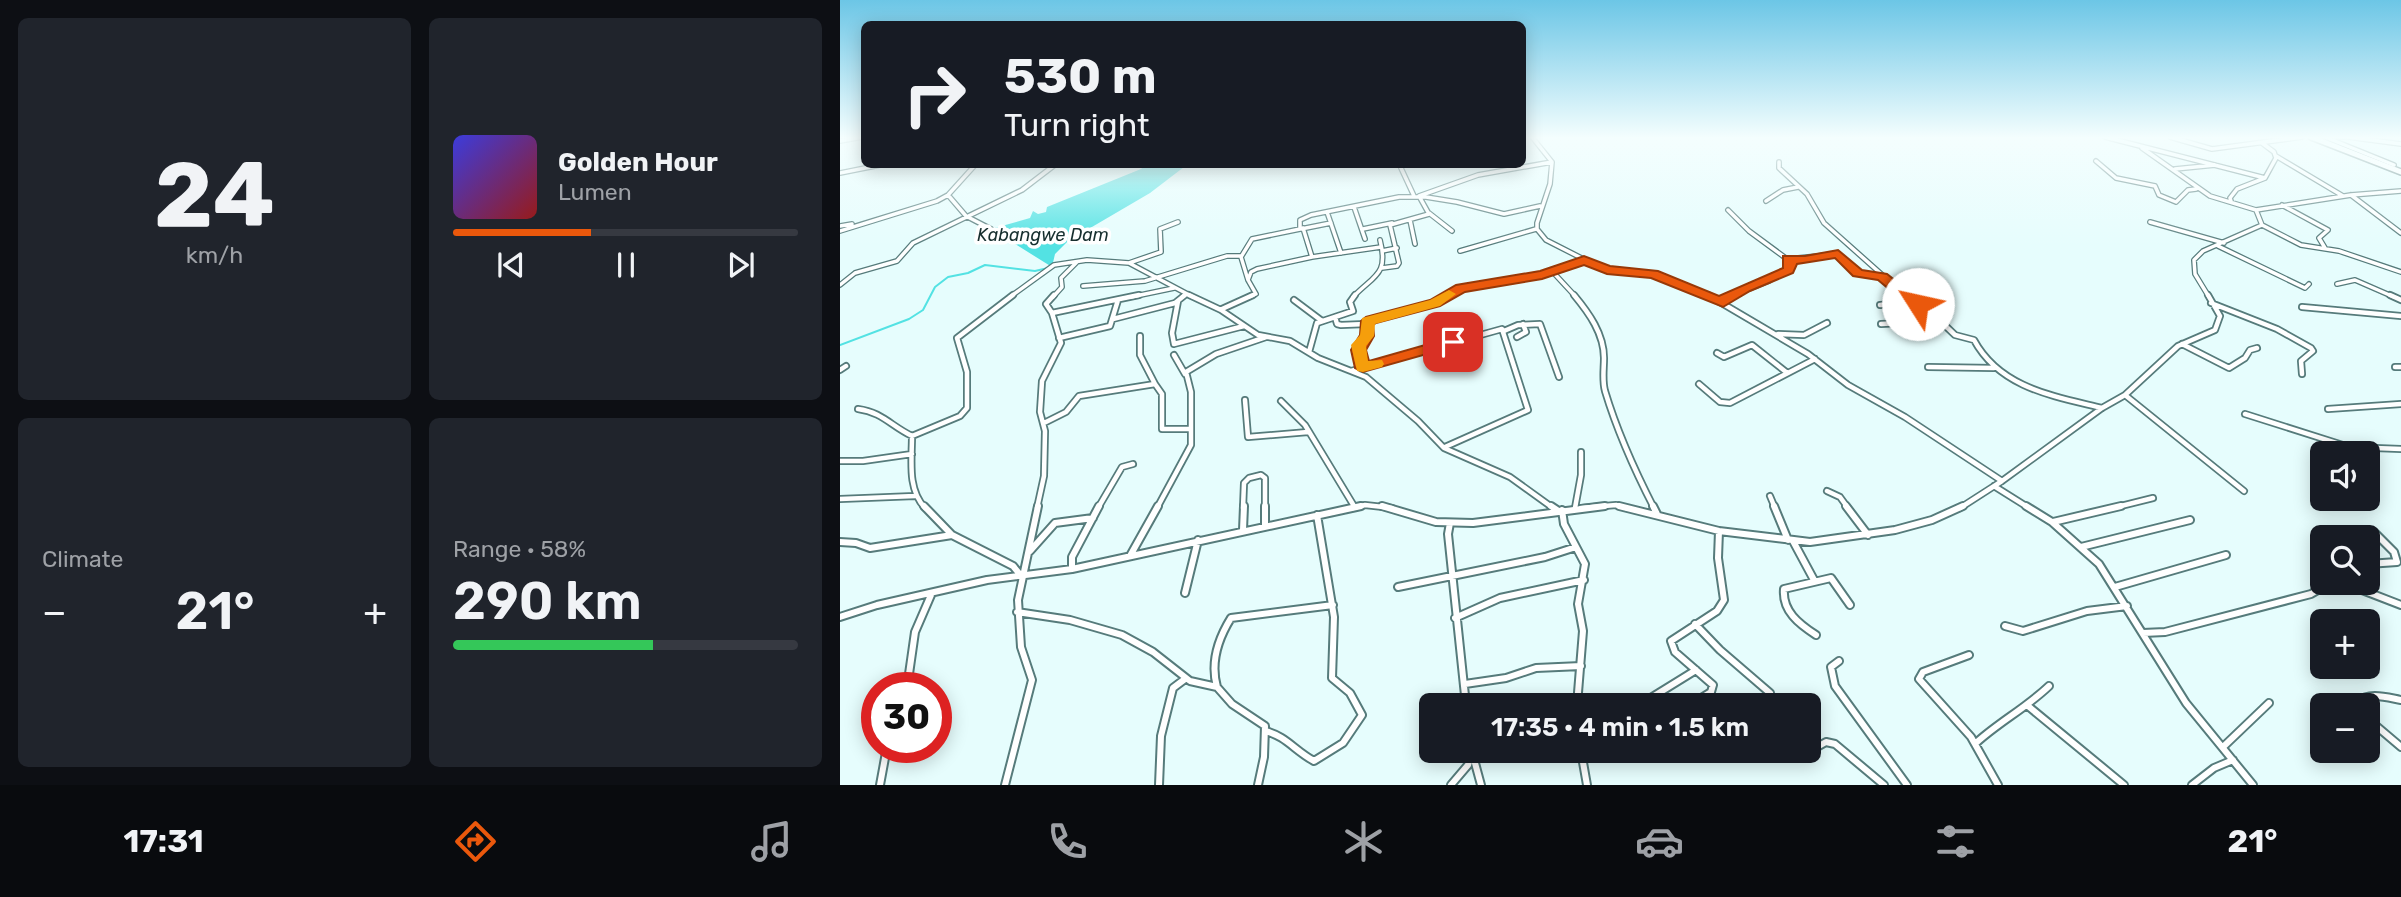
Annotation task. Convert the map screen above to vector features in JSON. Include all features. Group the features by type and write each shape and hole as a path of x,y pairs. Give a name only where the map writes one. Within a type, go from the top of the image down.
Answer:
{"street":[{"path":"840,228 924,206 948,195 967,174"},
{"path":"840,285 856,273 897,261 913,243 1028,187 1045,174"},
{"path":"1404,174 1429,213 1452,231"},
{"path":"1416,196 1486,174"},
{"path":"1536,229 1540,206 1549,190 1551,174"},
{"path":"1785,174 1815,205 1824,223 1882,277 1934,315 1955,335 1974,340 1994,368 2024,386 2102,408"},
{"path":"2111,174 2116,178 2155,186 2158,195 2172,202 2176,202 2190,189 2200,190"},
{"path":"2178,174 2214,198 2256,210 2351,195 2401,191"},
{"path":"2253,174 2265,177"},
{"path":"2232,202 2230,198 2236,189 2265,177 2267,174"},
{"path":"2305,174 2344,196"},
{"path":"1766,201 1783,190 1799,186"},
{"path":"948,195 966,216 991,229"},
{"path":"2351,195 2401,233"},
{"path":"1312,257 1301,229 1301,219 1327,212 1396,197 1416,196 1457,202 1504,214 1540,206"},
{"path":"2281,205 2329,230 2319,238 2325,249"},
{"path":"1354,207 1365,239"},
{"path":"1723,303 1722,300 1745,288 1789,271 1791,263 1749,231 1728,210"},
{"path":"2256,210 2262,225 2291,241 2401,272"},
{"path":"1327,212 1341,253"},
{"path":"1363,229 1410,220 1429,213"},
{"path":"1410,220 1415,244"},
{"path":"1129,263 1161,252 1160,229 1178,222"},
{"path":"2150,222 2225,244"},
{"path":"1221,310 1256,294 1248,280 1241,256 1253,238 1331,223"},
{"path":"1382,268 1398,266 1397,248 1390,226 1392,223"},
{"path":"840,617 877,605 987,580 1072,569 1354,506 1387,506 1426,520 1486,523 1560,510 1616,505 1719,531 1820,542 1868,535 1933,520 1959,508 2002,481 2102,408 2125,395 2182,344 2206,335 2219,324 2220,316 2193,265 2197,255 2262,225"},
{"path":"1460,251 1536,229"},
{"path":"1536,229 1546,240 1607,270 1653,274 1723,303 1762,328 1777,334 1849,385 1921,427 1941,443 2002,481"},
{"path":"1309,352 1317,323 1353,311 1352,298 1382,268 1384,256 1380,240"},
{"path":"2217,246 2278,273 2288,282 2305,288 2309,284"},
{"path":"1248,280 1251,272 1257,269 1312,257 1397,248"},
{"path":"1787,259 1805,260 1838,254 1857,273 1882,277"},
{"path":"1083,286 1131,283 1227,256 1241,256"},
{"path":"858,409 875,411 895,428 912,436 960,416 967,408 969,381 964,350 957,338 1004,301 1053,269 1055,264 1114,260 1129,263 1221,310 1266,337 1290,341 1374,383 1444,448 1510,477 1560,510 1564,524 1585,564 1578,604 1583,631 1577,693"},
{"path":"1335,317 1338,324 1366,324 1371,320 1435,303 1461,288 1530,278 1584,260"},
{"path":"1005,785 1032,680 1021,647 1017,612 1022,577 1030,552 1030,534 1044,476 1044,423 1040,412 1042,381 1061,343 1046,302 1062,288 1061,278 1077,261"},
{"path":"1551,270 1590,316 1599,333 1604,349 1602,379 1605,391 1644,490 1657,514"},
{"path":"2337,284 2355,280 2401,300"},
{"path":"1052,313 1174,288"},
{"path":"1113,319 1178,301 1186,294"},
{"path":"1059,338 1110,326 1118,299"},
{"path":"1294,300 1322,321"},
{"path":"1178,301 1172,333 1174,344 1244,326"},
{"path":"1880,304 1913,302"},
{"path":"2211,302 2277,329 2311,348 2313,351 2301,361 2302,374"},
{"path":"2302,307 2401,316"},
{"path":"1881,324 1920,322 1934,315"},
{"path":"1351,371 1499,329 1503,331 1522,324 1535,323 1543,328 1559,377"},
{"path":"1777,334 1804,335 1827,323"},
{"path":"1363,368 1359,345 1367,336 1366,324"},
{"path":"1517,337 1526,332 1527,327 1522,324"},
{"path":"1444,448 1487,426 1528,410 1503,331"},
{"path":"1140,337 1140,355 1155,384 1161,388 1162,429 1191,429"},
{"path":"1185,374 1209,357 1266,337"},
{"path":"2182,344 2229,368 2245,358 2250,350 2257,348"},
{"path":"1717,353 1724,357 1752,345 1786,372"},
{"path":"1130,556 1191,445 1191,392 1174,355"},
{"path":"1699,383 1720,402 1730,404 1815,359"},
{"path":"840,370 846,366"},
{"path":"1928,367 1966,370 1994,368"},
{"path":"1044,423 1066,412 1079,396 1155,384"},
{"path":"2125,395 2244,491"},
{"path":"1245,400 1248,437 1308,432"},
{"path":"1281,401 1303,422 1354,506"},
{"path":"2328,409 2401,404"},
{"path":"2245,414 2349,447 2401,449"},
{"path":"912,436 915,496 952,535 1013,566 1022,577"},
{"path":"1575,508 1581,475 1581,452"},
{"path":"840,461 877,460 912,454"},
{"path":"1072,569 1072,557 1094,518 1097,507 1122,467 1133,464"},
{"path":"1243,530 1244,483 1249,478 1261,475 1265,478 1265,527"},
{"path":"1994,486 2052,522 2099,564 2186,704 2253,785"},
{"path":"1827,491 1840,497 1868,535"},
{"path":"840,499 915,496"},
{"path":"1770,496 1790,540 1814,580"},
{"path":"2052,522 2153,498"},
{"path":"1265,731 1281,735 1297,752 1314,761 1325,757 1357,728 1362,715 1350,693 1332,678 1333,605 1317,515"},
{"path":"1030,552 1055,523 1094,518"},
{"path":"2080,547 2190,520"},
{"path":"1450,523 1448,534 1455,618 1465,693"},
{"path":"1707,693 1713,689 1711,681 1675,652 1671,641 1717,611 1724,600 1717,550 1719,531"},
{"path":"840,542 856,542 870,548 952,535"},
{"path":"2380,538 2394,552 2399,562 2380,563"},
{"path":"1185,593 1198,540"},
{"path":"1398,587 1545,557 1576,547"},
{"path":"2115,586 2226,555"},
{"path":"1816,635 1795,621 1782,591 1814,580 1831,578 1850,605"},
{"path":"1455,618 1472,608 1514,595 1584,580"},
{"path":"909,672 915,632 932,594"},
{"path":"2143,633 2165,632 2310,594"},
{"path":"2375,595 2401,605"},
{"path":"1258,785 1265,731 1263,723 1232,704 1217,687 1213,676 1214,661 1231,618 1333,605"},
{"path":"2005,626 2023,631 2087,611 2127,606"},
{"path":"1017,612 1081,623 1121,635 1139,643 1197,687 1217,687"},
{"path":"1695,625 1770,693"},
{"path":"1969,654 1919,675 1923,685 1976,743 1998,785"},
{"path":"1839,661 1830,667 1835,686 1907,785"},
{"path":"1465,684 1506,678 1536,668 1581,666"},
{"path":"1658,693 1697,670"},
{"path":"1158,785 1161,736 1173,688 1185,679"},
{"path":"1976,743 1991,729 2028,706 2049,686"},
{"path":"2380,696 2401,700"},
{"path":"2223,747 2269,703"},
{"path":"2028,706 2124,785"},
{"path":"2380,729 2401,747"},
{"path":"1821,744 1825,742 1835,744 1884,785"},
{"path":"2192,785 2214,768 2233,760"},
{"path":"880,785 884,763"},
{"path":"1451,785 1469,763"},
{"path":"1475,763 1481,785"},
{"path":"1583,763 1587,785"}],"water":[{"name":"Kabangwe Dam","path":"1130,174 1175,174 1150,193 1068,241 1055,254 1052,267 991,229 1030,218 1033,211 1038,214 1046,212 1047,207"}],"waterway":[{"path":"840,345 909,319 923,310 935,287 948,277 968,273 985,265 1035,271 1048,268"}],"slow traffic":[{"path":"1377,364 1363,368 1360,358 1359,345 1367,336 1367,321 1435,303 1449,294"}],"route":[{"path":"1453,342 1363,368 1360,358 1359,345 1367,336 1367,321 1435,303 1461,288 1530,278 1584,260 1607,270 1653,274 1723,303 1722,300 1745,288 1789,271 1791,263 1787,259 1798,261 1831,253 1844,257 1857,273 1882,277 1918,304"}]}
